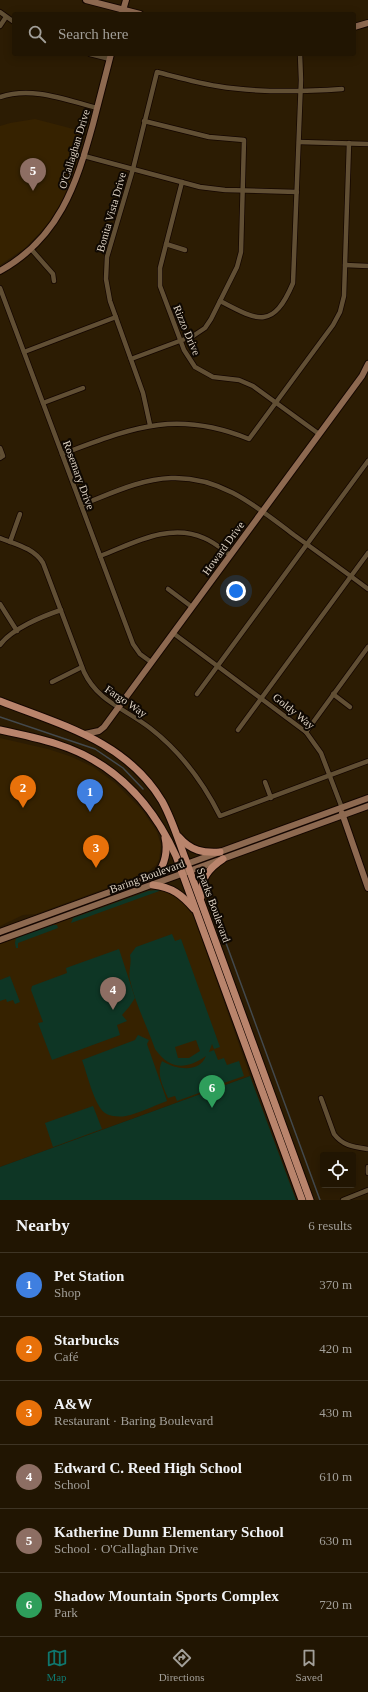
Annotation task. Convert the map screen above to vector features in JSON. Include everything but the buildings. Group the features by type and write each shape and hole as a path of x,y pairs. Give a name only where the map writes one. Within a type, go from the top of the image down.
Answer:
{"main road":[{"name":"Sparks Boulevard","path":"0,701 86,734 117,753 145,778 161,801 175,832 202,903 310,1200"},
{"name":"Sparks Boulevard","path":"0,730 72,749 102,764 129,786 146,806 164,832 180,866 302,1200"},
{"path":"157,874 162,866 166,851 164,832"},
{"path":"175,832 183,841 194,849 207,852 220,852"},
{"path":"202,903 202,885 205,878 211,868 223,859"},
{"path":"153,884 163,886 176,892 196,912"},
{"path":"257,1080 261,1081 269,1088"}],"street":[{"path":"86,0 123,12 126,0"},
{"path":"0,12 12,21"},
{"path":"0,26 6,17"},
{"path":"356,26 368,23"},
{"name":"O'Callaghan Drive","path":"0,271 31,249 49,230 64,207 75,183 84,156 111,56"},
{"path":"220,301 247,316 258,318 269,316 282,306 295,277 300,56"},
{"name":"Bonita Vista Drive","path":"150,425 143,393 116,317 106,279 107,257 133,169 157,72 216,86 300,92"},
{"path":"300,92 342,89"},
{"path":"0,97 12,93 32,93 97,108"},
{"path":"131,359 193,336 204,328 220,301 240,260 244,140 209,138 144,121"},
{"path":"299,142 368,144"},
{"path":"62,454 122,432 150,425 168,423 194,424 222,429 249,439 336,320 343,305 349,143"},
{"path":"84,156 213,189 297,192"},
{"name":"Rizzo Drive","path":"182,182 160,268 159,279 160,286 187,356 200,371 213,377 246,382 319,434"},
{"path":"166,244 186,250"},
{"path":"31,249 53,274 54,281"},
{"path":"345,266 368,266"},
{"name":"Rosemary Drive","path":"0,288 132,644 140,654 151,662"},
{"path":"24,352 116,317"},
{"name":"Howard Drive","path":"86,734 98,731 104,727 362,376 368,364"},
{"path":"43,403 83,388"},
{"path":"0,448 3,456 0,458"},
{"path":"197,694 368,461"},
{"path":"81,505 146,481 182,478 207,482 220,486 242,497 368,589"},
{"path":"10,542 20,514"},
{"path":"100,556 161,534 178,532 204,538 230,555"},
{"name":"Fargo Way","path":"0,538 30,550 40,558 82,667 93,688 106,700 149,727 174,750 196,775 220,816 271,798"},
{"path":"238,730 368,553"},
{"path":"168,589 192,607"},
{"path":"0,604 17,631"},
{"path":"0,645 17,631 43,617 61,610"},
{"name":"Goldy Way","path":"173,633 306,732 321,753 342,808 343,816 366,878 368,888"},
{"path":"306,732 367,650"},
{"path":"52,682 82,667"},
{"path":"333,694 350,707"},
{"path":"265,782 271,798 368,761"},
{"name":"Baring Boulevard","path":"0,932 368,798"},
{"name":"Baring Boulevard","path":"0,940 368,806"},
{"path":"321,1098 334,1134 347,1145 368,1148"},
{"path":"368,1167 368,1173"},
{"path":"343,1200 368,1190"}],"shaded area":[{"path":"35,119 85,132 71,184 55,214 25,248 0,265 0,126"},
{"path":"0,738 48,749 72,757 93,767 115,783 142,810 157,832 161,845 159,859 156,865 145,874 36,914 23,915 0,926"},
{"path":"153,888 168,889 189,908 194,917 250,1076 0,1167 0,943"}],"green space":[{"path":"162,890 71,923 73,918 148,891"},
{"path":"53,925 57,925 58,928 18,943 18,948 16,948 16,938"},
{"path":"172,934 175,941 181,939 220,1047 214,1049 212,1044 209,1052 214,1050 218,1060 224,1058 227,1065 239,1061 244,1076 218,1085 217,1083 210,1089 177,1101 175,1096 168,1098 160,1075 160,1066 162,1061 180,1068 192,1068 203,1062 206,1056 192,1064 179,1066 166,1061 155,1049 138,1006 130,980 130,955 136,947","holes":["196,1040 200,1051 189,1058 178,1058 175,1047"]},
{"path":"119,949 135,998 122,1015 127,1021 117,1025 120,1035 52,1060 38,1023 43,1022 31,990 32,986 67,973 66,968"},
{"path":"10,976 20,1002 15,1004 13,1000 7,1002 6,999 0,1001 0,980"},
{"path":"138,1035 149,1040 147,1044 167,1101 131,1115 121,1117 110,1115 105,1113 97,1103 82,1060 135,1040"},
{"path":"250,1076 296,1200 0,1200 0,1167"},
{"path":"93,1106 102,1129 53,1147 45,1123"}],"waterway":[{"path":"0,717 95,749 123,768 143,789"},
{"path":"211,902 320,1200"}],"place":[{"name":"Katherine Dunn Elementary School","path":"33,191"},
{"name":"Starbucks","path":"23,808"},
{"name":"Pet Station","path":"90,812"},
{"name":"A&W","path":"96,868"},
{"name":"Edward C. Reed High School","path":"113,1010"},
{"name":"Shadow Mountain Sports Complex","path":"212,1108"}]}
